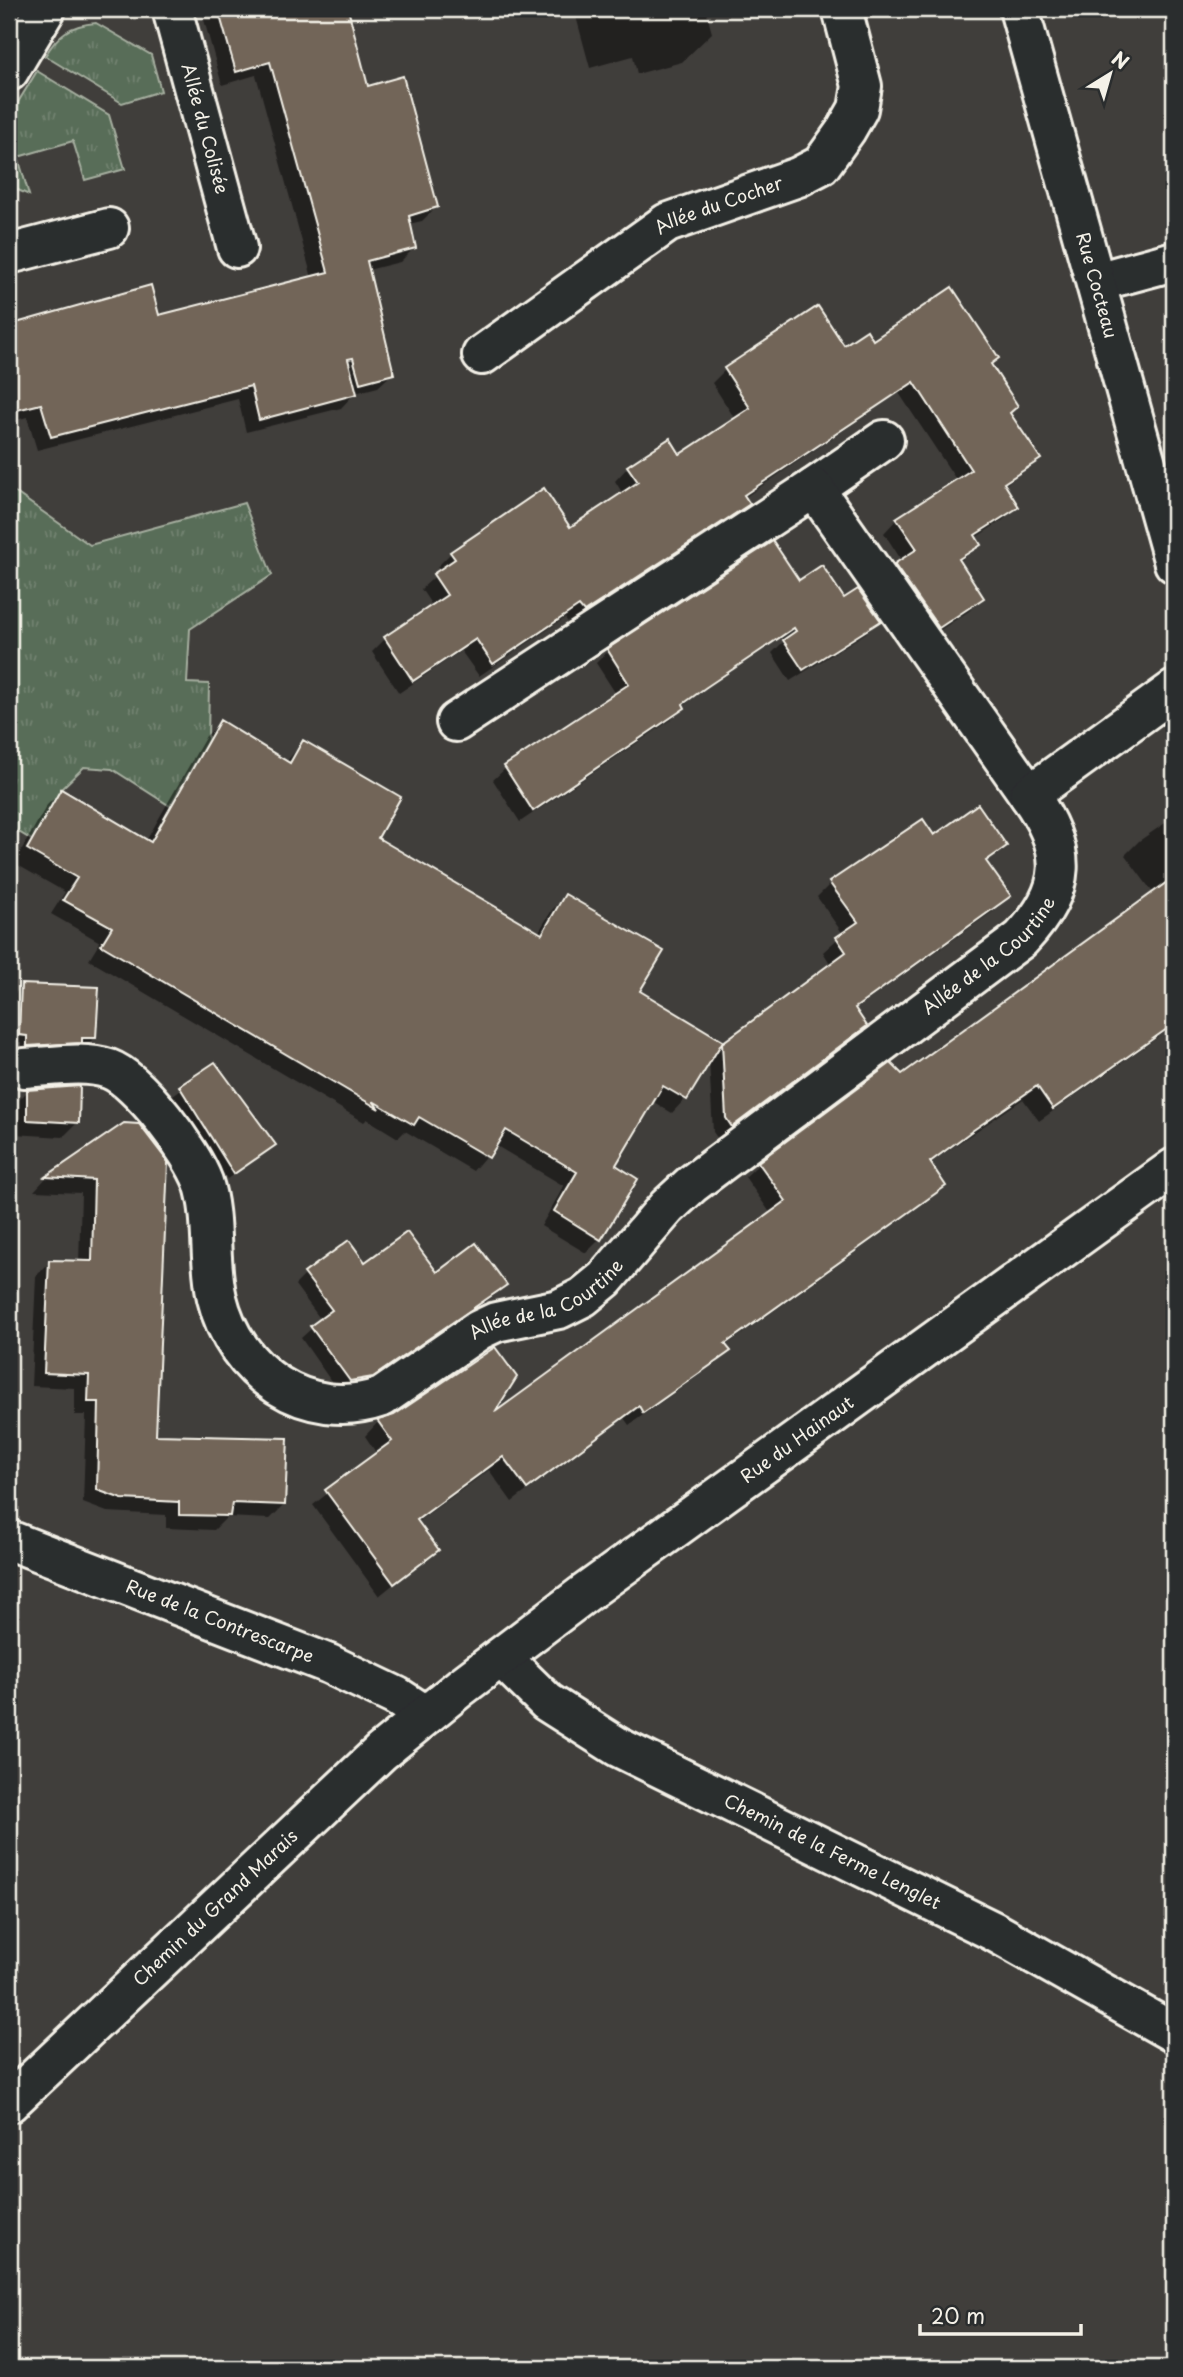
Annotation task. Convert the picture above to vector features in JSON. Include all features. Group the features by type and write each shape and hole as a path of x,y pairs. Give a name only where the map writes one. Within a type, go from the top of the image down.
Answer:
{"street":[{"path":"9,71 46,9"},
{"name":"Allée du Colisée","path":"172,9 237,248"},
{"name":"Allée du Cocher","path":"482,355 667,223 798,177 821,165 858,109 862,86 842,9"},
{"name":"Rue Cocteau","path":"1019,9 1174,563"},
{"path":"9,254 109,228"},
{"path":"1096,282 1174,261"},
{"path":"456,722 884,440"},
{"name":"Allée de la Courtine","path":"24,1068 83,1065 108,1069 128,1080 195,1164 204,1184 216,1296 235,1343 250,1363 285,1391 312,1402 337,1405 363,1403 382,1397 496,1322 559,1309 583,1297 604,1279 692,1184 1021,939 1050,902 1058,881 1057,855 1043,814 814,488"},
{"path":"1029,795 1174,690"},
{"name":"Rue du Hainaut","path":"425,1715 1174,1168"},
{"name":"Rue de la Contrescarpe","path":"9,1540 329,1664 396,1696 425,1715"},
{"name":"Chemin de la Ferme Lenglet","path":"501,1657 547,1702 618,1747 993,1931 1174,2033"},
{"name":"Chemin du Grand Marais","path":"9,2103 381,1752 425,1715"}],"green space":[{"path":"96,23 151,55 161,91 122,103 45,56 66,32"},
{"path":"37,71 109,115 125,169 85,180 73,141 18,157 29,195 9,186 9,117"},
{"path":"9,488 90,545 244,503 272,575 190,629 187,683 209,684 208,740 170,806 112,769 84,767 61,789 32,840 9,826"}],"building":[{"path":"218,9 348,9 368,86 403,76 438,207 409,216 416,248 367,261 394,374 360,383 353,358 348,359 357,394 259,420 251,386 51,437 41,404 9,412 9,325 151,285 159,315 328,272 270,62 236,72"},
{"path":"952,287 999,358 991,364 1018,406 1010,413 1041,459 1004,483 1019,507 975,535 981,545 959,559 984,598 939,628 894,564 917,549 896,518 971,470 914,382 744,495 750,504 584,612 579,606 493,664 476,639 413,681 384,637 447,595 433,574 455,559 450,552 544,488 570,527 638,482 627,466 670,438 680,454 750,408 724,368 818,306 844,345 867,330 873,340"},
{"path":"773,541 799,580 822,565 844,598 858,589 881,621 803,670 783,640 796,631 794,628 683,704 685,708 533,811 504,766 629,684 607,649"},
{"path":"220,720 290,763 303,740 401,797 378,838 542,934 565,894 664,951 640,991 723,1041 687,1100 663,1086 616,1165 638,1179 601,1240 554,1211 577,1172 506,1130 489,1158 419,1117 414,1125 373,1101 379,1109 101,945 112,927 63,900 77,878 27,849 61,789 151,842"},
{"path":"978,804 1007,846 986,861 1011,896 855,1008 867,1026 732,1127 726,1118 722,1043 846,952 836,937 858,922 829,882 923,819 934,835"},
{"path":"1174,877 1174,1024 1053,1109 1037,1086 972,1131 930,1162 946,1186 725,1344 731,1351 643,1413 639,1406 527,1489 503,1457 417,1520 439,1550 394,1584 325,1490 392,1441 377,1420 394,1415 495,1347 517,1377 495,1412 786,1201 758,1162 891,1063 902,1074"},
{"path":"21,984 99,987 96,1038 82,1038 82,1043 27,1046 27,1036 19,1035"},
{"path":"215,1062 276,1145 234,1174 179,1086"},
{"path":"80,1086 79,1123 27,1120 27,1090"},
{"path":"124,1123 139,1124 168,1162 156,1435 288,1438 285,1505 232,1503 230,1516 179,1515 179,1502 122,1499 97,1490 99,1402 88,1402 89,1375 44,1373 49,1260 92,1261 94,1180 45,1177"},
{"path":"407,1232 437,1272 476,1243 507,1285 373,1377 350,1381 310,1326 332,1310 304,1273 349,1240 365,1262"}]}
